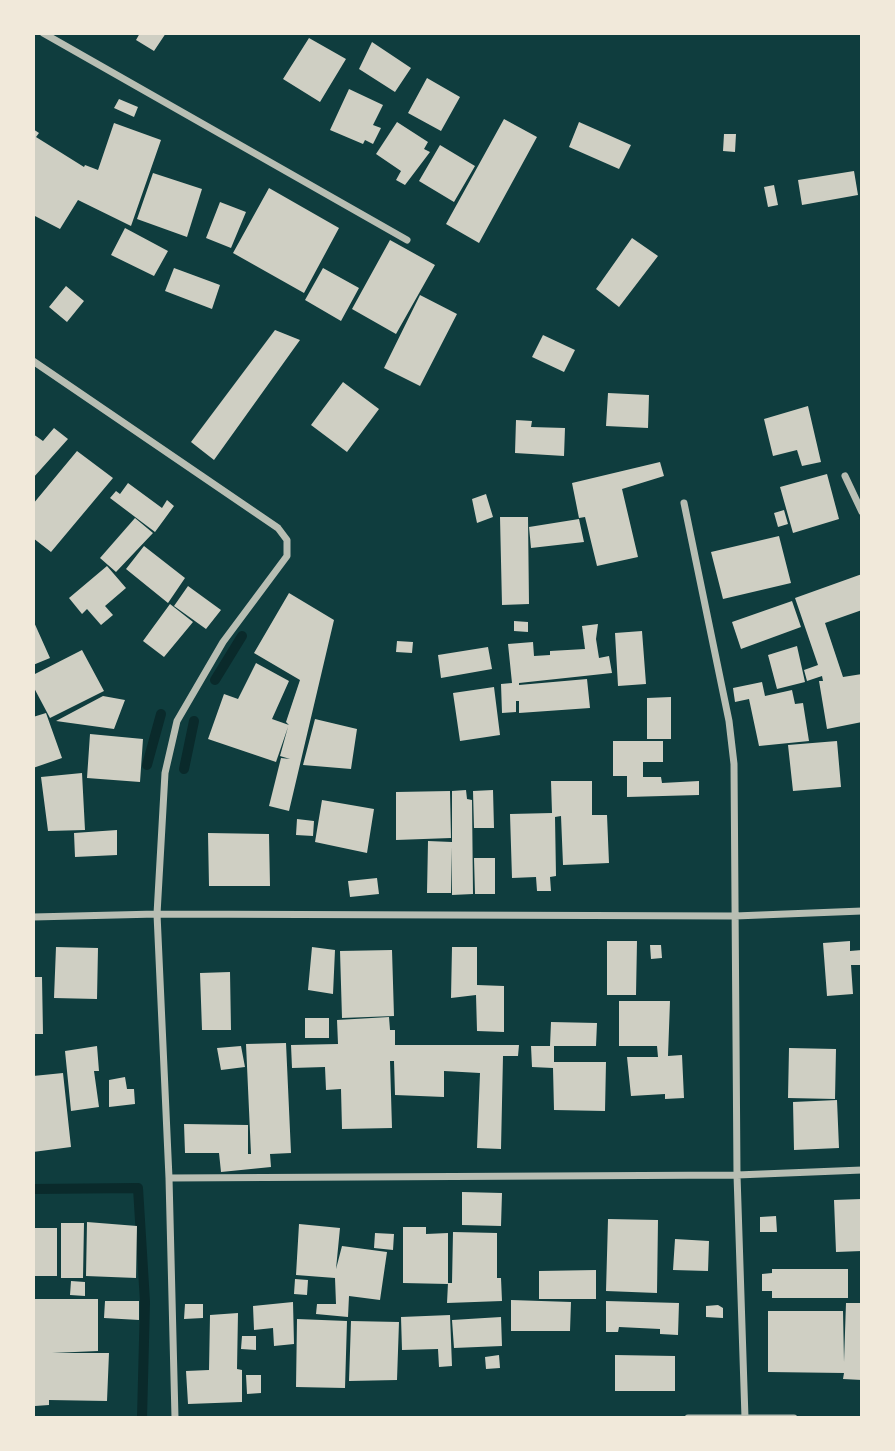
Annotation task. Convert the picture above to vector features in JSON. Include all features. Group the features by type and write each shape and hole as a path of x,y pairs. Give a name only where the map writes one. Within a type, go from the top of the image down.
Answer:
{"street":[{"path":"43,33 407,240"},
{"path":"33,361 278,528 287,540 287,556 223,642 177,721 165,773 157,914 169,1178 175,1418"},
{"path":"845,476 862,512"},
{"path":"684,503 729,721 734,764 737,1174 745,1417"},
{"path":"33,917 157,914 736,916 862,911"},
{"path":"169,1178 737,1174 862,1170"},
{"path":"688,1418 794,1418"}],"building":[{"path":"140,33 166,33 154,51 136,40"},
{"path":"309,38 346,59 320,102 283,79"},
{"path":"372,42 411,68 395,92 359,69"},
{"path":"427,78 460,97 441,131 408,113"},
{"path":"349,89 383,105 373,125 381,128 373,144 365,140 363,144 330,130"},
{"path":"119,99 138,107 134,117 114,108"},
{"path":"504,119 537,137 479,243 446,224"},
{"path":"397,122 428,142 424,149 430,152 405,185 396,180 401,171 376,154"},
{"path":"579,122 631,145 619,169 569,147"},
{"path":"114,123 161,140 131,226 78,200 60,229 33,215 33,129 39,133 36,137 84,167 85,165 98,170"},
{"path":"724,134 736,134 735,152 723,151"},
{"path":"440,145 475,166 454,202 419,181"},
{"path":"854,171 858,195 802,205 798,180"},
{"path":"153,173 202,189 187,237 137,219"},
{"path":"774,185 778,205 768,207 764,187"},
{"path":"269,188 339,228 304,293 233,253"},
{"path":"220,202 246,212 231,248 206,238"},
{"path":"125,228 168,251 154,276 111,255"},
{"path":"632,238 658,256 619,307 596,289"},
{"path":"390,240 435,265 396,334 352,309"},
{"path":"174,268 220,285 212,309 165,291"},
{"path":"323,268 359,288 341,321 305,300"},
{"path":"66,286 84,301 67,322 49,307"},
{"path":"420,295 457,314 420,386 384,368"},
{"path":"275,330 300,340 214,460 191,442"},
{"path":"543,335 575,350 564,372 532,357"},
{"path":"343,382 379,409 347,452 311,425"},
{"path":"608,393 649,395 648,428 606,426"},
{"path":"808,406 821,462 802,466 797,450 773,456 764,419"},
{"path":"516,420 532,421 531,427 565,428 564,456 515,453"},
{"path":"54,428 68,439 33,478 33,434 43,441"},
{"path":"77,451 113,478 51,552 33,538 33,504"},
{"path":"660,462 664,476 622,489 638,557 597,566 585,517 579,518 572,483"},
{"path":"827,474 839,519 793,533 780,487"},
{"path":"128,483 162,508 167,500 174,506 155,532 110,498 116,491 120,494"},
{"path":"486,494 493,517 477,523 472,499"},
{"path":"784,510 788,524 778,527 774,513"},
{"path":"500,517 528,517 529,604 502,605"},
{"path":"135,518 153,533 116,572 100,558"},
{"path":"579,519 584,542 531,548 529,527"},
{"path":"779,536 791,583 723,599 711,552"},
{"path":"144,546 185,578 168,603 126,569"},
{"path":"107,566 126,588 105,606 113,615 101,625 87,609 82,614 69,598"},
{"path":"862,574 862,610 825,623 843,677 862,674 862,722 827,729 819,681 823,681 822,676 807,681 804,670 818,665 795,598"},
{"path":"188,586 221,610 206,629 174,606"},
{"path":"289,593 334,620 289,811 269,806 281,758 290,759 280,756 288,727 276,762 208,739 224,694 238,699 256,663 289,681 272,719 289,725 286,722 300,680 254,653"},
{"path":"792,601 801,627 741,649 732,622"},
{"path":"170,604 193,622 164,657 143,641"},
{"path":"33,620 50,658 33,665"},
{"path":"514,621 528,622 528,632 514,631"},
{"path":"598,624 596,639 599,658 609,656 612,673 519,683 587,679 590,708 519,713 519,701 516,701 516,712 502,713 501,684 512,683 508,644 533,642 534,656 550,655 550,651 585,649 582,626"},
{"path":"642,631 646,684 618,686 615,633"},
{"path":"397,641 413,642 412,653 396,652"},
{"path":"797,646 805,682 777,689 768,655"},
{"path":"488,647 492,669 441,678 438,655"},
{"path":"82,650 104,691 50,718 33,686 33,675"},
{"path":"762,682 765,696 792,690 795,704 803,703 809,741 759,746 749,699 735,702 733,688"},
{"path":"494,687 500,735 460,741 453,693"},
{"path":"103,696 125,700 114,729 56,721"},
{"path":"671,697 671,739 647,739 647,698"},
{"path":"46,713 62,758 33,768 33,717"},
{"path":"315,719 357,729 351,769 303,765"},
{"path":"90,734 143,739 140,782 87,778"},
{"path":"613,741 663,741 663,762 643,762 643,777 661,777 662,783 699,781 699,795 627,797 627,776 613,776"},
{"path":"837,741 841,787 793,791 788,745"},
{"path":"82,773 85,830 48,831 41,777"},
{"path":"551,781 592,781 592,815 607,815 609,863 563,865 561,816 555,817 556,876 550,877 551,891 537,891 536,877 512,878 510,814 552,813"},
{"path":"466,790 467,799 472,800 473,894 452,895 452,847 451,893 427,893 428,841 452,842 452,791"},
{"path":"493,790 494,828 474,828 473,791"},
{"path":"450,791 451,838 396,840 396,792"},
{"path":"322,800 374,809 367,853 315,842"},
{"path":"297,819 314,821 313,836 296,835"},
{"path":"117,830 117,855 75,857 74,833"},
{"path":"208,833 269,834 270,886 209,886"},
{"path":"474,858 495,858 495,894 475,894"},
{"path":"377,878 379,894 350,897 348,881"},
{"path":"607,941 637,941 636,995 607,995"},
{"path":"850,941 850,951 862,950 862,965 851,965 853,994 827,996 823,943"},
{"path":"650,945 661,945 662,958 651,959"},
{"path":"56,947 98,948 97,999 54,998"},
{"path":"312,947 335,950 333,994 308,990"},
{"path":"452,947 477,947 477,985 504,986 504,1032 477,1031 476,995 451,998"},
{"path":"392,950 394,1016 342,1018 340,951"},
{"path":"230,972 231,1030 202,1030 200,973"},
{"path":"33,977 42,977 43,1034 33,1034"},
{"path":"619,1001 670,1001 668,1056 682,1055 684,1098 665,1099 665,1094 631,1096 627,1057 658,1057 657,1046 619,1046"},
{"path":"389,1017 390,1030 395,1030 395,1045 519,1045 518,1056 503,1056 501,1149 477,1148 480,1073 444,1071 444,1097 395,1095 394,1061 390,1061 392,1128 342,1129 341,1089 326,1090 325,1067 292,1068 291,1045 338,1044 337,1020"},
{"path":"305,1018 329,1018 329,1038 305,1038"},
{"path":"551,1022 597,1023 596,1046 554,1046 554,1062 606,1062 605,1111 554,1110 553,1068 532,1067 531,1046 550,1046"},
{"path":"286,1043 291,1153 270,1154 271,1167 221,1172 219,1153 185,1153 184,1124 248,1125 248,1154 251,1154 246,1044"},
{"path":"97,1046 99,1071 94,1071 99,1107 71,1111 65,1051"},
{"path":"241,1046 245,1067 221,1070 217,1048"},
{"path":"789,1048 836,1049 835,1099 788,1098"},
{"path":"63,1073 71,1147 33,1152 33,1076"},
{"path":"125,1077 127,1089 134,1089 135,1104 109,1107 109,1080"},
{"path":"837,1100 839,1148 794,1150 793,1102"},
{"path":"462,1192 502,1193 501,1226 462,1225"},
{"path":"862,1199 862,1251 836,1252 834,1200"},
{"path":"776,1216 777,1232 760,1232 760,1217"},
{"path":"608,1219 658,1220 657,1293 606,1291"},
{"path":"87,1222 137,1226 136,1278 86,1276"},
{"path":"61,1223 84,1223 83,1278 61,1278"},
{"path":"299,1224 340,1228 336,1269 342,1246 387,1252 380,1300 349,1296 348,1317 316,1314 317,1304 336,1304 335,1278 296,1275"},
{"path":"403,1227 426,1227 426,1234 448,1233 448,1284 403,1283"},
{"path":"33,1228 57,1228 57,1276 33,1276"},
{"path":"453,1232 497,1233 497,1278 501,1278 502,1301 447,1303 448,1283 452,1283"},
{"path":"375,1233 394,1234 393,1250 374,1248"},
{"path":"675,1239 709,1241 708,1271 673,1270"},
{"path":"772,1269 848,1269 848,1298 772,1298 772,1291 762,1291 762,1274 772,1273"},
{"path":"596,1270 596,1299 539,1299 539,1271"},
{"path":"295,1279 308,1280 307,1295 294,1294"},
{"path":"71,1281 85,1282 85,1296 70,1295"},
{"path":"34,1299 98,1299 98,1351 52,1353 109,1353 107,1401 49,1400 49,1405 35,1406"},
{"path":"511,1300 571,1302 570,1331 511,1331"},
{"path":"105,1301 139,1301 139,1320 104,1318"},
{"path":"606,1301 679,1303 678,1335 660,1334 660,1329 619,1327 618,1332 606,1332"},
{"path":"293,1302 294,1344 274,1346 273,1328 254,1330 253,1306"},
{"path":"846,1303 862,1303 862,1380 843,1379 844,1373 768,1372 768,1311 843,1311 844,1362"},
{"path":"185,1304 203,1304 203,1318 184,1319"},
{"path":"718,1305 723,1308 723,1318 706,1317 706,1306"},
{"path":"238,1313 237,1369 242,1370 242,1402 188,1404 186,1371 209,1370 210,1315"},
{"path":"450,1315 452,1366 439,1367 438,1349 402,1350 401,1317"},
{"path":"501,1317 502,1346 454,1348 452,1320"},
{"path":"297,1319 347,1321 345,1388 296,1387"},
{"path":"351,1321 399,1322 397,1380 349,1381"},
{"path":"242,1336 256,1336 256,1350 241,1349"},
{"path":"499,1355 500,1368 486,1369 485,1357"},
{"path":"615,1355 675,1356 675,1391 615,1391"},
{"path":"246,1375 261,1375 261,1393 247,1394"}],"waterway":[{"path":"215,680 242,636"},
{"path":"147,765 161,714"},
{"path":"184,769 194,721"},
{"path":"33,1189 138,1188 145,1302 142,1418"}]}
